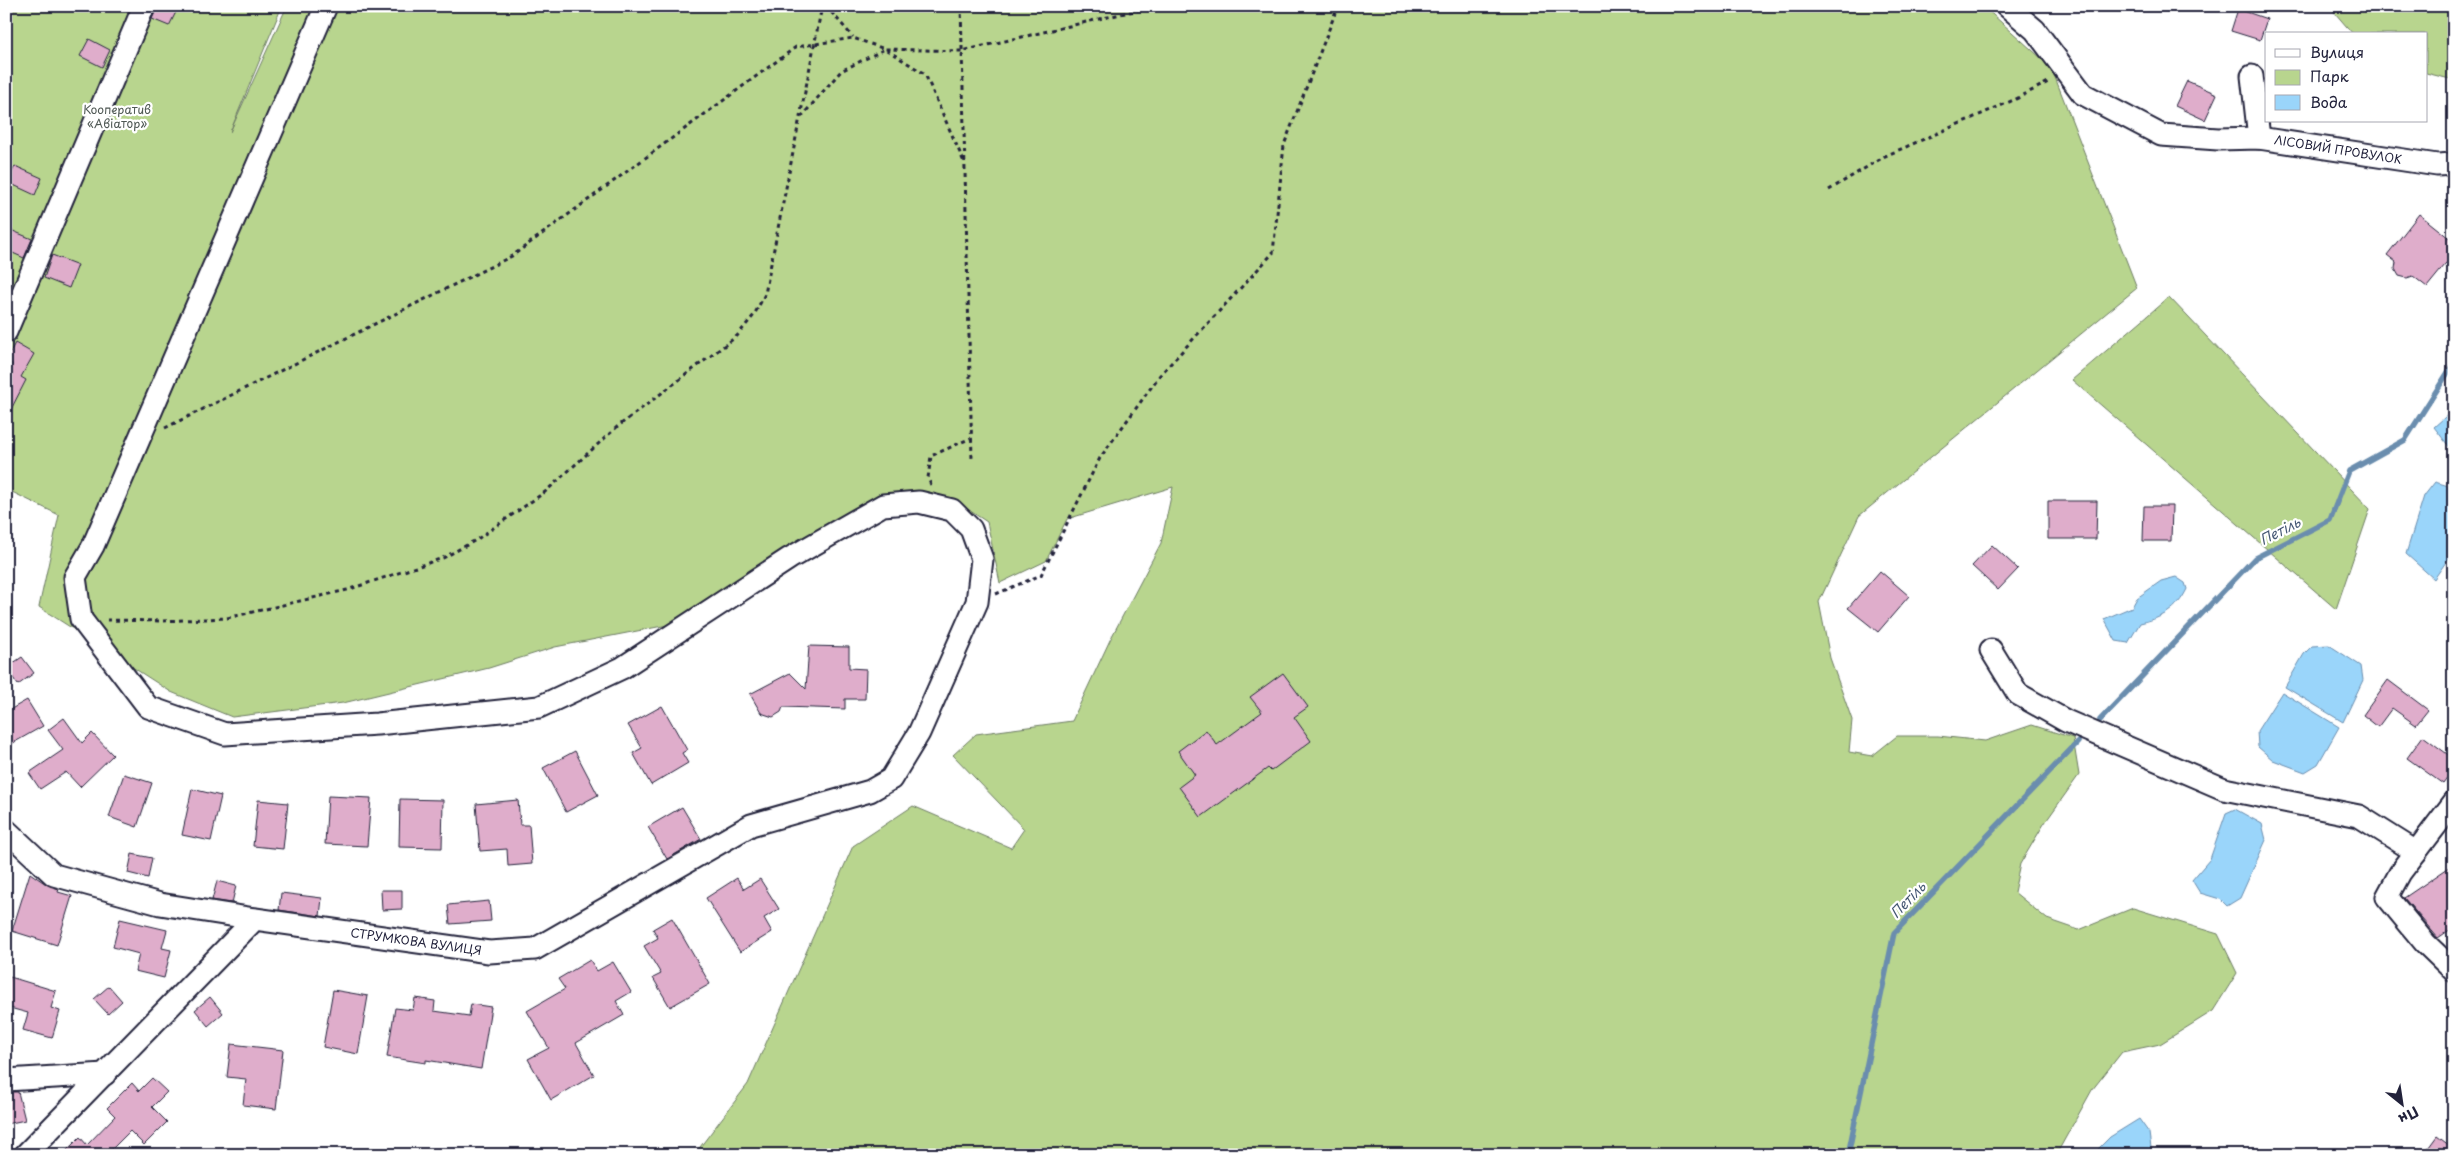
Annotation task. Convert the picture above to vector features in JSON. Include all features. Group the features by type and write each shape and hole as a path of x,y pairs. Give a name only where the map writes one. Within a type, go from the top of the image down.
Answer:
{"street":[{"path":"6,332 144,6"},
{"path":"326,6 93,546 75,577 81,619 148,707 225,734 377,724 539,706 622,668 790,558 883,505 920,502 941,507"},
{"path":"2007,6 2035,30 2066,72"},
{"name":"ЛІСОВИЙ ПРОВУЛОК","path":"2066,72 2083,94 2161,135 2218,139 2259,138 2437,165 2454,164"},
{"path":"2252,76 2259,138"},
{"name":"СТРУМКОВА ВУЛИЦЯ","path":"6,830 54,875 160,904 490,952 535,949 751,825 870,791 891,779 919,733 977,602 982,559 971,529 952,510 941,507"},
{"path":"1991,650 2018,694 2066,721 2224,789 2359,816 2416,852"},
{"path":"2454,802 2400,873 2387,897 2425,943 2454,971"},
{"path":"25,1155 255,919"},
{"path":"6,1080 105,1074"}],"path":[{"path":"81,619 162,621 227,618 347,590 443,558 476,540 546,492 617,427 737,336 754,315 765,294 822,6"},
{"path":"826,6 853,38"},
{"path":"960,6 972,460"},
{"path":"800,117 841,72 885,49 962,51 1155,6"},
{"path":"977,602 1042,575 1100,458 1160,375 1272,253 1284,145 1338,6"},
{"path":"138,441 512,256 796,47 853,38 885,49 925,74 965,166"},
{"path":"1829,190 1886,156 2016,99 2066,72"},
{"path":"941,507 928,478 931,456 971,438"}],"green space":[{"name":"Кооператив «Авіатор»","path":"6,6 282,6 230,132 287,6 1983,6 2051,67 2137,288 1859,516 1819,602 1830,658 1852,720 1849,752 1872,756 1897,736 1938,736 1985,741 2032,725 2073,738 2079,775 2044,824 2020,864 2014,892 2047,919 2079,930 2133,908 2218,934 2237,973 2213,1011 2160,1044 2122,1052 2092,1090 2056,1155 694,1155 748,1084 853,846 913,806 1011,848 1024,829 953,755 976,734 1072,721 1110,640 1161,543 1173,487 1067,519 1046,561 1000,583 987,522 952,499 887,499 673,624 555,647 489,668 343,703 232,717 171,692 39,607 59,515 6,489"},
{"path":"2329,6 2454,6 2454,80 2428,74 2428,32 2351,32"},
{"path":"2169,297 2370,509 2336,609 2072,380"}],"water":[{"path":"2454,409 2454,453 2434,427"},
{"path":"2435,482 2452,487 2454,491 2454,545 2451,555 2434,579 2406,554 2424,496"},
{"path":"2176,577 2185,583 2187,589 2174,608 2162,616 2140,623 2128,643 2116,641 2104,619 2132,607 2137,598 2161,581"},
{"path":"2329,645 2361,666 2363,680 2343,722 2285,687 2304,654 2312,646"},
{"path":"2282,692 2339,727 2318,764 2305,772 2273,760 2258,747 2257,731"},
{"path":"2235,809 2262,824 2266,840 2240,898 2227,906 2220,899 2200,893 2192,880 2210,859 2226,813"},
{"path":"2139,1119 2149,1133 2152,1155 2092,1155 2110,1137"}],"building":[{"path":"158,6 179,6 169,26 152,19"},
{"path":"2238,9 2267,19 2260,40 2231,31"},
{"path":"89,39 110,50 102,67 80,56"},
{"path":"2187,81 2217,94 2205,120 2175,106"},
{"path":"15,166 42,178 35,195 7,182"},
{"path":"2419,214 2454,242 2454,254 2427,287 2413,276 2407,278 2399,276 2395,269 2396,262 2387,255"},
{"path":"6,228 32,239 24,258 6,250"},
{"path":"52,255 78,265 69,288 44,278"},
{"path":"15,343 34,354 21,377 26,380 6,419 6,370 8,371 12,364 6,360"},
{"path":"2048,501 2097,501 2096,539 2048,539"},
{"path":"2144,506 2172,506 2171,541 2143,541"},
{"path":"1992,545 2018,569 1998,590 1972,566"},
{"path":"1880,571 1909,596 1878,632 1848,608"},
{"path":"809,646 849,647 849,668 866,669 865,699 845,699 845,709 783,707 781,712 773,717 761,713 750,694 790,673 806,689"},
{"path":"22,657 34,673 18,685 6,668"},
{"path":"1283,673 1308,707 1294,717 1311,741 1271,771 1268,768 1201,817 1179,787 1195,775 1178,751 1206,730 1217,745 1262,712 1250,697"},
{"path":"2388,680 2428,710 2416,725 2392,708 2378,727 2363,715"},
{"path":"27,700 43,726 6,747 6,712"},
{"path":"662,706 687,750 682,753 688,763 651,785 633,753 642,748 628,725"},
{"path":"64,718 82,743 92,733 113,755 80,787 66,772 40,789 29,773 63,750 48,730"},
{"path":"2423,736 2454,759 2454,769 2443,784 2407,758"},
{"path":"575,751 598,795 566,812 543,768"},
{"path":"124,774 152,783 137,827 109,817"},
{"path":"192,789 221,796 211,841 182,835"},
{"path":"328,796 371,798 367,846 325,844"},
{"path":"400,799 443,800 442,848 399,847"},
{"path":"258,800 288,803 283,849 253,846"},
{"path":"518,800 520,825 529,825 532,864 508,866 507,849 480,851 476,804"},
{"path":"682,807 701,839 667,859 648,827"},
{"path":"132,854 152,858 148,878 128,873"},
{"path":"2454,864 2454,927 2438,938 2404,898"},
{"path":"30,873 46,884 59,889 58,892 72,896 57,945 12,931"},
{"path":"737,878 744,889 760,879 779,909 764,918 772,932 740,952 706,898"},
{"path":"217,881 236,886 232,903 212,900"},
{"path":"381,890 402,890 402,909 382,910"},
{"path":"281,893 322,898 320,916 279,910"},
{"path":"489,901 491,921 450,924 448,905"},
{"path":"672,918 710,984 670,1007 653,978 661,974 644,946 658,938 653,929"},
{"path":"120,919 167,930 162,948 171,950 164,978 135,971 139,954 113,947"},
{"path":"590,960 597,971 613,962 631,992 616,1001 624,1015 576,1043 594,1075 551,1100 528,1059 549,1048 527,1011 565,989 558,979"},
{"path":"10,977 56,991 51,1008 60,1011 52,1038 23,1030 28,1013 6,1007 6,990"},
{"path":"109,986 122,1001 108,1014 94,999"},
{"path":"333,990 368,996 358,1054 323,1047"},
{"path":"210,997 223,1013 208,1026 195,1010"},
{"path":"415,998 435,1001 434,1011 469,1016 471,1004 491,1007 481,1069 426,1060 426,1063 387,1057 395,1008 413,1010"},
{"path":"231,1044 283,1050 276,1109 243,1105 246,1079 227,1077"},
{"path":"152,1078 167,1092 152,1107 167,1122 144,1145 130,1131 106,1155 62,1155 80,1137 87,1145 115,1116 107,1108 132,1083 139,1091"},
{"path":"6,1092 18,1092 25,1120 6,1124"},
{"path":"2437,1136 2454,1149 2454,1155 2423,1155"}],"waterway":[{"name":"Петіль","path":"2100,720 2255,558 2330,520 2349,471 2405,440 2454,363"},
{"name":"Петіль","path":"1848,1155 1894,933 2078,742"}]}
